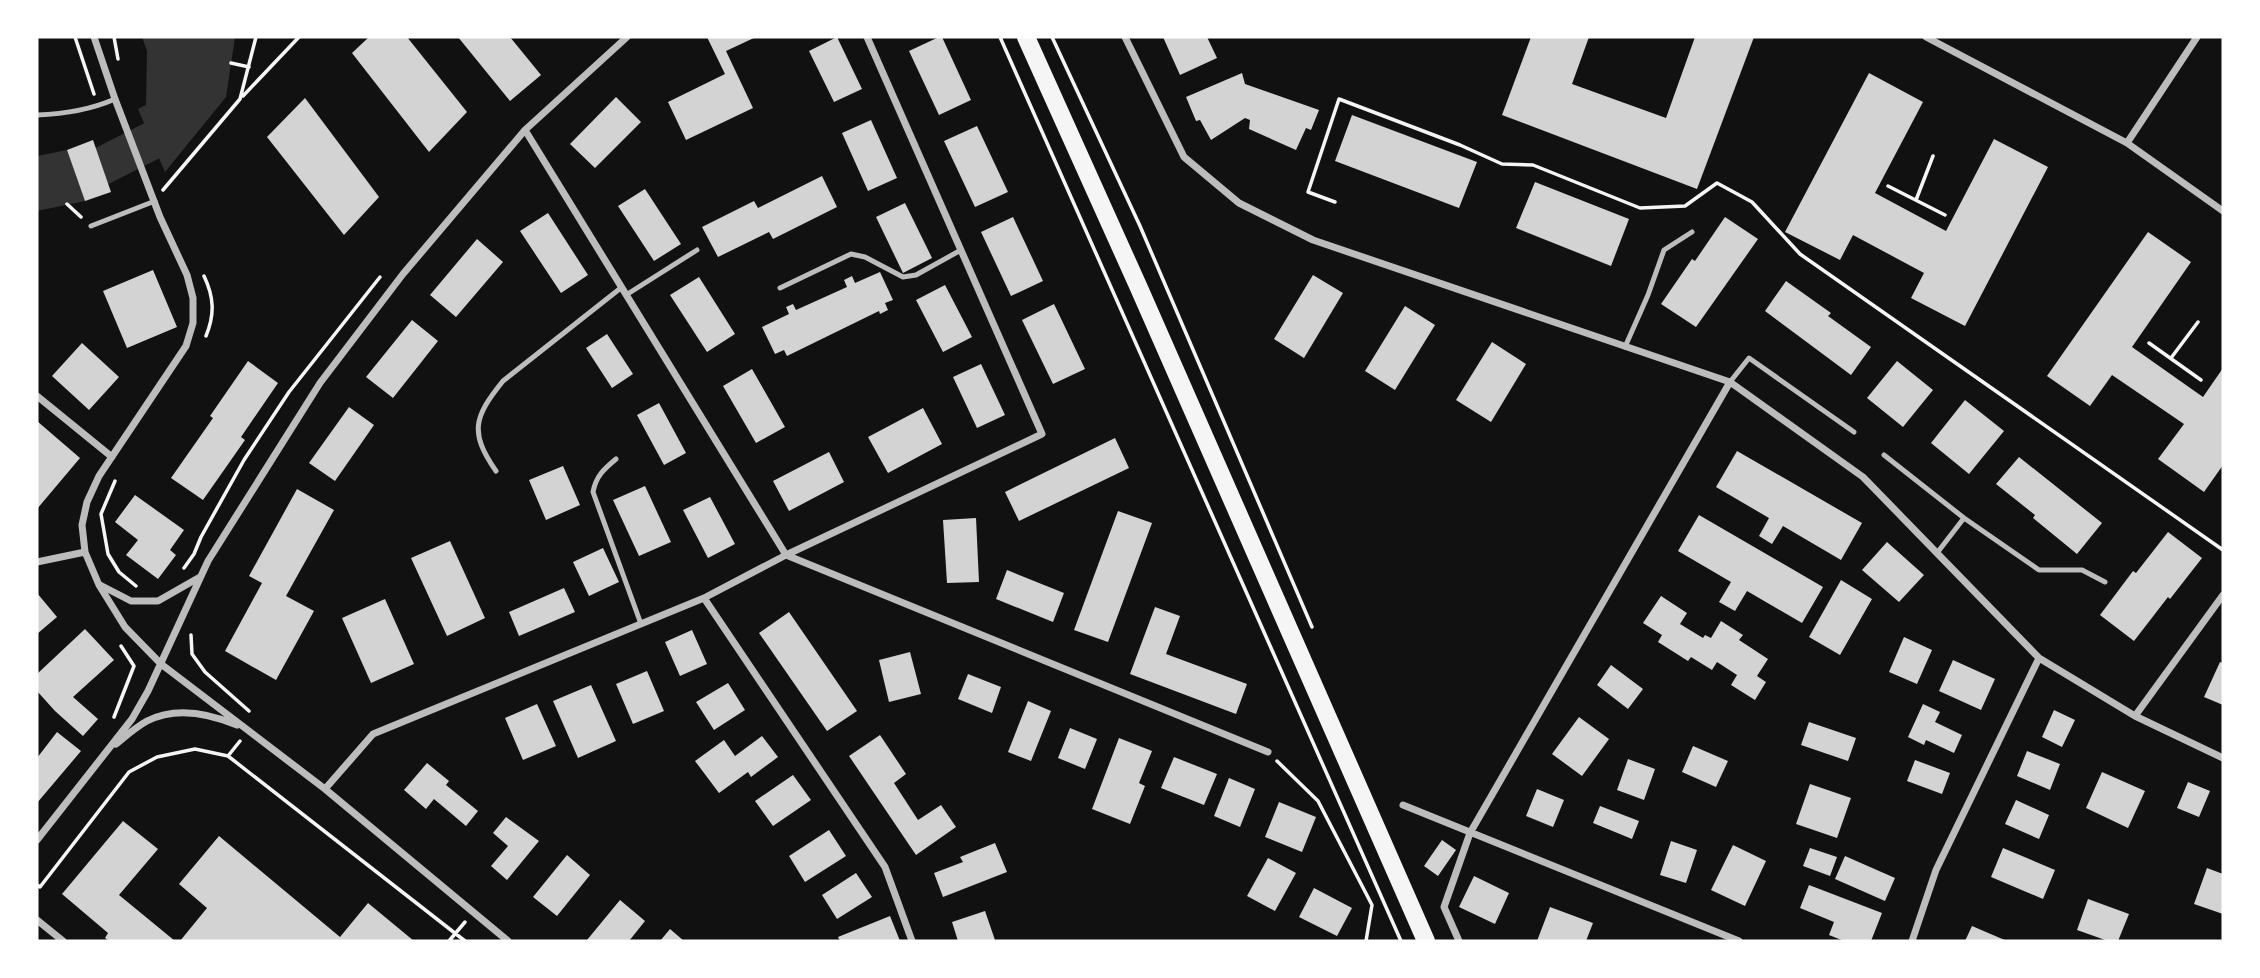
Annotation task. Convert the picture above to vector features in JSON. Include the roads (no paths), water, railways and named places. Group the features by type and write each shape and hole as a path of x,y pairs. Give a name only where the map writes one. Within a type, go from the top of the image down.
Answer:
{"main road":[{"path":"1026,37 1426,941"}],"street":[{"path":"94,37 122,118 187,275 193,298 193,323 186,346 99,475 87,502 82,525 85,552 99,584 125,627 161,664 325,789 508,941"},
{"path":"37,840 132,719 214,551 320,383 403,274 526,130 627,37"},
{"path":"325,789 373,734 704,598 786,555 1042,434 867,37"},
{"path":"1125,37 1184,157 1239,203 1313,240 1730,382 1864,477 2039,659 2135,716 2223,758"},
{"path":"1926,37 2127,143 2223,211"},
{"path":"2127,143 2197,37"},
{"path":"526,130 786,555 1268,752"},
{"path":"1458,941 1444,907 1470,833 1730,382"},
{"path":"37,396 112,457"},
{"path":"37,562 85,552"},
{"path":"99,584 131,601 158,601 201,576"},
{"path":"2135,716 2223,595"},
{"path":"704,598 885,867 912,941"},
{"path":"1912,941 1936,870 2039,659"},
{"path":"107,751 145,722 165,713 201,713 248,730"},
{"path":"1403,805 1739,941"},
{"path":"37,920 63,941"}],"lane":[{"path":"37,115 98,107 115,99"},
{"path":"91,226 155,201"},
{"path":"1625,346 1648,295 1664,250 1692,232"},
{"path":"496,471 482,451 478,438 480,419 488,400 503,381 624,291 697,250"},
{"path":"780,288 851,254 865,257 903,277 916,275 961,250"},
{"path":"1730,382 1749,358 1854,432"},
{"path":"1884,456 2039,570 2082,570 2105,582"},
{"path":"616,459 595,481 593,492 641,624"},
{"path":"1937,553 1965,518"}],"waterway":[{"path":"102,166 165,134 188,37"}]}
